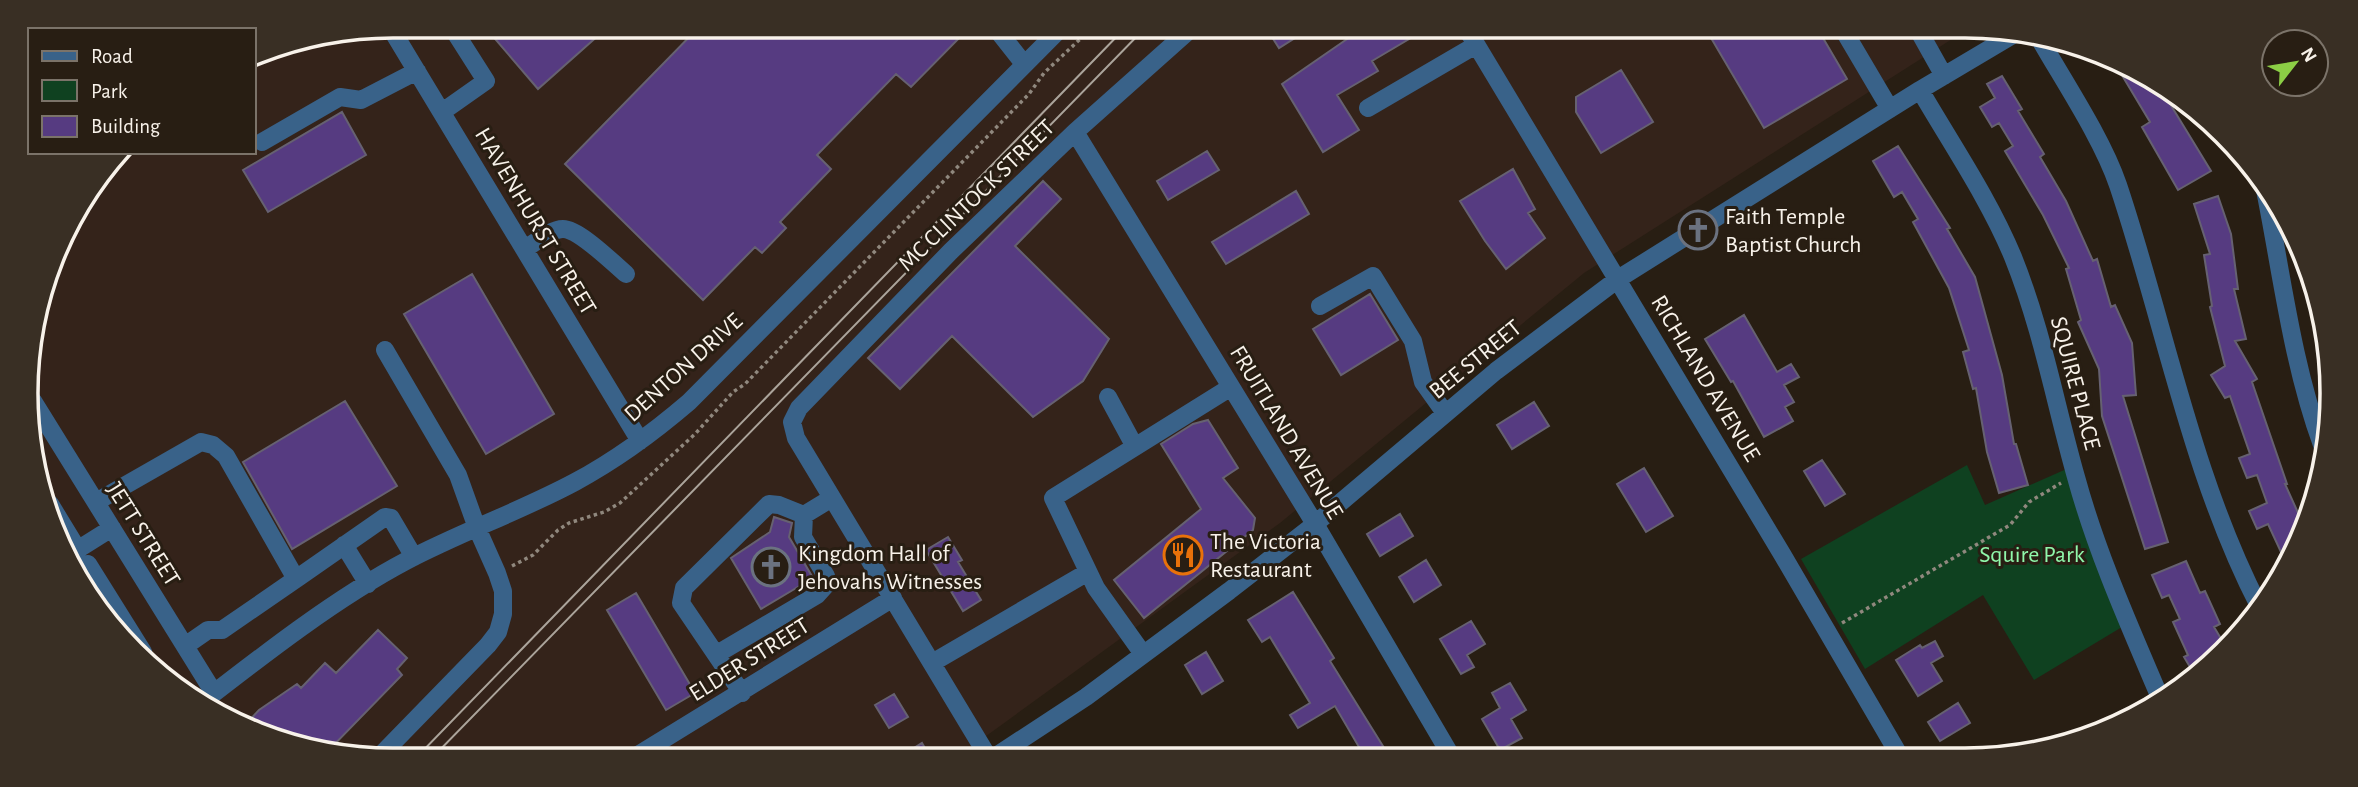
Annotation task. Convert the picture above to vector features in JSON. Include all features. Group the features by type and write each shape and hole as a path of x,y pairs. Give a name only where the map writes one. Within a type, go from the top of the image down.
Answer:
{"street":[{"name":"HAVENHURST STREET","path":"397,38 640,441"},
{"path":"442,112 486,81 459,38"},
{"path":"1003,38 1024,64"},
{"name":"DENTON DRIVE","path":"209,697 295,633 368,584 414,557 576,482 640,441 689,402 1051,38"},
{"name":"MC CLINTOCK STREET","path":"832,498 796,438 792,422 799,408 951,251 1075,132 1181,38"},
{"name":"RICHLAND AVENUE","path":"1472,38 1895,748"},
{"path":"1848,38 1890,109"},
{"path":"1923,38 1944,76"},
{"name":"BEE STREET","path":"1008,748 1086,697 1315,524 1496,371 1618,279 2003,41"},
{"path":"1368,108 1476,45"},
{"path":"2045,48 2117,182 2219,517 2255,598"},
{"path":"262,142 340,97 361,100 417,71"},
{"name":"SQUIRE PLACE","path":"1920,90 1993,215 2012,257 2042,340 2076,477 2099,551 2158,692"},
{"name":"FRUITLAND AVENUE","path":"1075,132 1315,524 1447,748"},
{"path":"2270,212 2283,296 2318,428"},
{"path":"524,249 563,229 571,231 626,274"},
{"path":"1320,306 1373,276 1413,341 1423,382 1445,413"},
{"path":"385,350 458,475 503,591 503,614 498,632 387,748"},
{"path":"1143,654 1096,588 1053,498 1231,387"},
{"path":"1108,397 1135,447"},
{"name":"JETT STREET","path":"39,410 185,646 206,695"},
{"path":"96,502 201,442 213,445 226,456 296,579"},
{"path":"804,515 832,498 983,748"},
{"path":"742,694 681,603 684,588 769,504 804,515"},
{"path":"717,654 817,595 826,585 826,576 803,537 804,515"},
{"path":"185,646 208,630 222,630 385,517 391,518 414,557"},
{"path":"112,528 78,556 126,626"},
{"path":"344,545 368,584"},
{"path":"932,663 1088,572"},
{"name":"ELDER STREET","path":"650,748 742,694 893,598"}],"path":[{"path":"497,572 533,555 569,523 604,512 633,492 662,462 695,435 727,397 745,384 1030,94 1044,73 1081,38"},
{"path":"1828,632 2010,524 2029,502 2056,484 2076,477"}],"shaded area":[{"path":"394,38 1954,38 1584,273 1280,523 970,748 370,748 324,742 279,730 236,712 196,689 142,645 98,591 75,551 57,508 45,463 38,394 45,324 57,279 75,236 98,196 131,154 256,154 256,67 279,57 324,45"}],"green space":[{"name":"Squire Park","path":"1967,465 1985,505 2071,467 2122,627 2034,680 1983,595 1865,669 1801,559"}],"building":[{"path":"494,38 595,38 538,89"},
{"path":"688,38 959,38 911,87 896,74 817,155 831,169 780,222 786,228 762,253 755,247 703,300 565,164"},
{"path":"1273,38 1295,38 1279,48"},
{"path":"1349,38 1411,38 1372,61 1378,71 1337,95 1359,130 1323,152 1282,84"},
{"path":"1711,38 1823,38 1847,79 1764,128"},
{"path":"1621,70 1653,122 1601,153 1576,112 1576,97"},
{"path":"2122,75 2170,104 2211,171 2178,190 2142,127 2150,122"},
{"path":"2002,76 2022,109 2018,111 2044,154 2040,157 2066,201 2093,261 2097,259 2111,307 2115,305 2132,343 2136,395 2123,396 2168,542 2145,549 2102,416 2099,369 2078,322 2081,320 2066,269 2069,268 2043,215 2005,151 2013,146 1999,123 1992,127 1980,107 1995,98 1987,84"},
{"path":"342,112 366,155 268,212 243,170"},
{"path":"1898,146 1950,228 1947,229 1975,277 2002,375 2014,444 2028,485 1999,493 1987,452 1976,388 1973,389 1963,352 1969,350 1949,288 1913,222 1918,219 1902,192 1894,197 1873,161"},
{"path":"1207,151 1219,170 1168,200 1157,181"},
{"path":"1513,169 1535,209 1528,213 1545,238 1506,269 1460,201"},
{"path":"1043,181 1061,199 1015,246 1109,339 1083,381 1033,417 952,336 900,389 868,358"},
{"path":"1296,191 1309,214 1226,264 1212,242"},
{"path":"2218,196 2231,234 2238,289 2234,289 2246,339 2235,341 2257,379 2252,382 2285,484 2298,514 2282,553 2268,524 2257,529 2249,511 2267,503 2257,475 2247,478 2239,458 2250,454 2230,396 2225,398 2211,375 2225,366 2210,307 2212,306 2204,255 2210,254 2194,204"},
{"path":"472,274 554,414 486,454 404,314"},
{"path":"1370,294 1398,340 1341,375 1313,329"},
{"path":"1744,315 1777,372 1791,364 1799,377 1784,385 1794,402 1785,407 1793,421 1764,437 1733,381 1731,382 1705,339"},
{"path":"345,401 397,486 292,549 243,462"},
{"path":"1534,402 1549,426 1512,449 1497,425"},
{"name":"The Victoria Restaurant","path":"1208,420 1238,468 1223,478 1255,518 1253,530 1144,618 1114,580 1201,509 1161,444 1193,424"},
{"path":"1822,460 1845,494 1825,506 1804,471"},
{"path":"1644,468 1673,516 1646,532 1617,484"},
{"path":"1400,514 1413,536 1380,556 1367,534"},
{"name":"Kingdom Hall of Jehovahs Witnesses","path":"774,517 792,523 789,537 813,578 761,609 731,558 770,532"},
{"path":"948,537 962,560 958,562 981,600 963,611 926,550"},
{"path":"1426,560 1441,585 1414,602 1399,577"},
{"path":"2186,561 2200,593 2205,591 2220,624 2214,627 2221,639 2190,667 2184,657 2188,655 2173,622 2180,619 2169,595 2162,598 2152,575"},
{"path":"1293,592 1334,658 1330,661 1384,748 1360,748 1335,706 1298,728 1290,715 1310,703 1270,637 1262,642 1248,620"},
{"path":"636,593 695,693 666,710 607,610"},
{"path":"1471,621 1485,644 1467,655 1474,667 1461,674 1440,639"},
{"path":"378,630 407,658 397,669 402,675 335,743 279,730 251,718 297,684 301,688 325,663 336,673"},
{"path":"1935,641 1943,656 1931,663 1942,681 1918,696 1896,660 1920,645 1922,648"},
{"path":"1206,652 1223,681 1202,694 1185,665"},
{"path":"1510,683 1526,710 1511,719 1522,738 1504,748 1499,748 1482,719 1500,708 1492,693"},
{"path":"894,694 908,717 889,728 875,705"},
{"path":"1958,703 1970,723 1940,741 1928,722"}],"tram line":[{"path":"426,748 1115,38"},
{"path":"442,748 1135,38"}],"place":[{"name":"Faith Temple Baptist Church","path":"1698,230"},
{"name":"The Victoria Restaurant","path":"1183,555"},
{"name":"Kingdom Hall of Jehovahs Witnesses","path":"771,567"}]}
